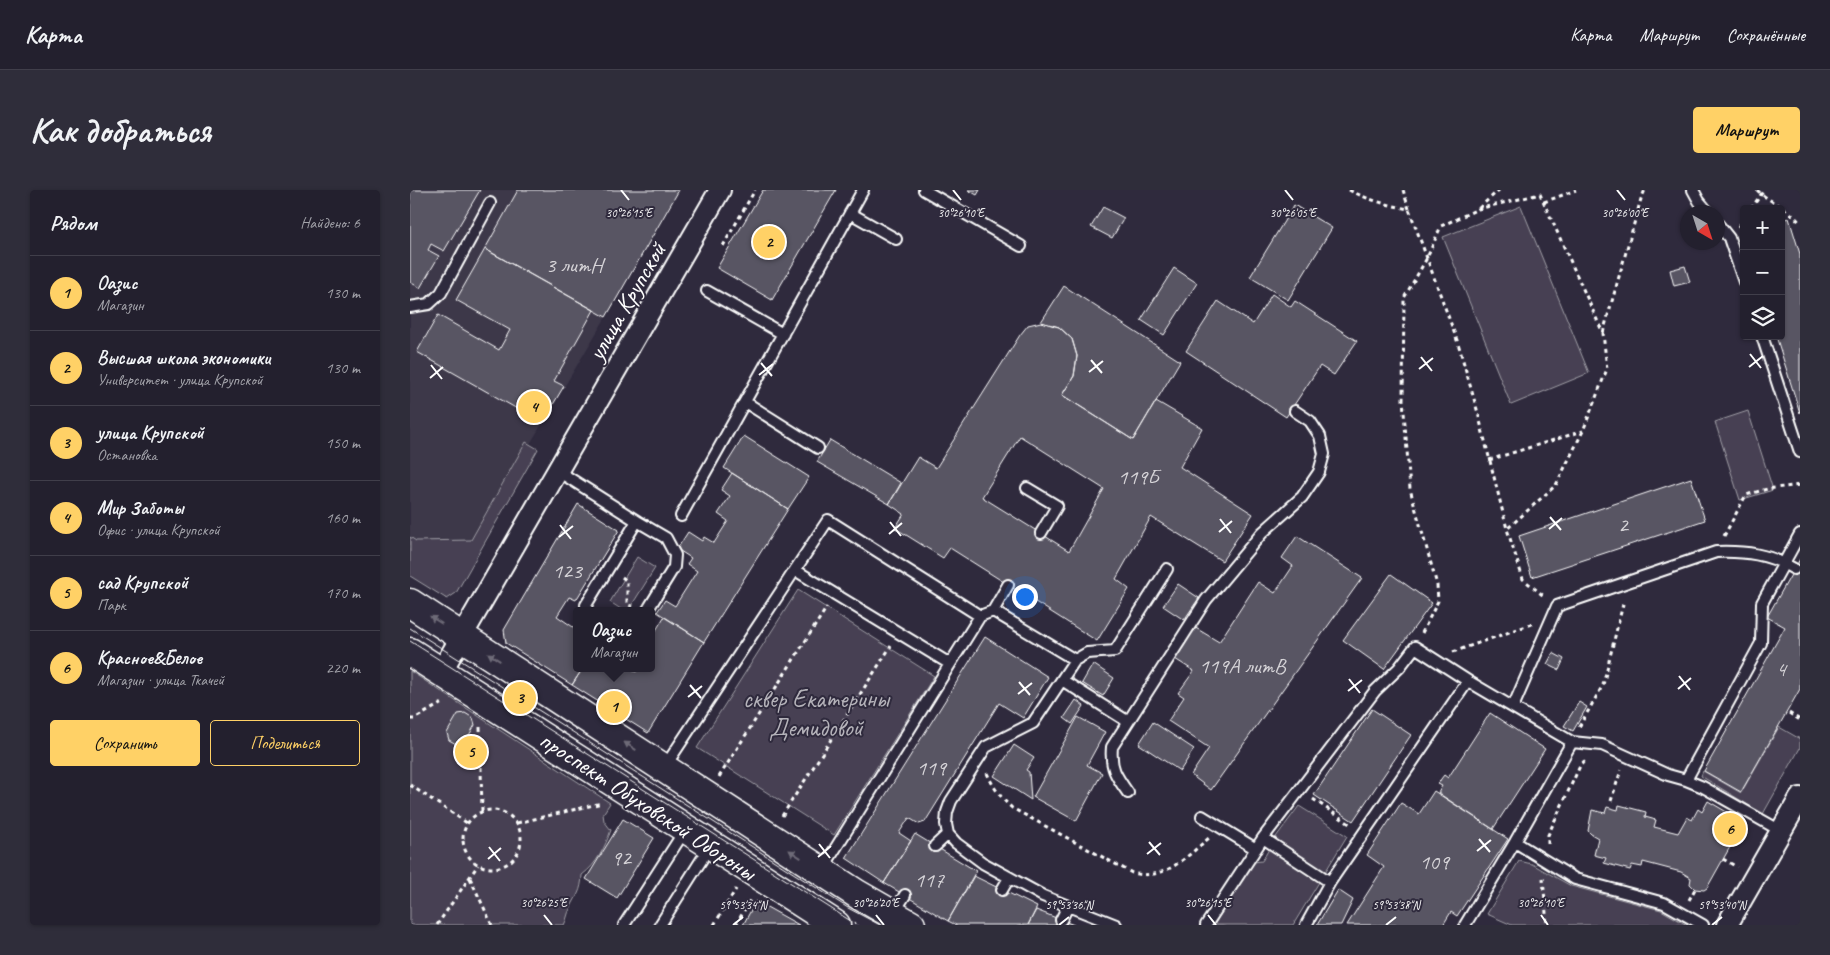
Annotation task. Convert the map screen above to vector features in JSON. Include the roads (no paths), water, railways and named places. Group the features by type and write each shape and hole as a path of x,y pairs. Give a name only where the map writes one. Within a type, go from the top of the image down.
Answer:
{"main road":[{"name":"проспект Обуховской Обороны","path":"410,603 821,871 903,912"},
{"name":"проспект Обуховской Обороны","path":"410,652 836,925"}],"street":[{"name":"улица Крупской","path":"441,672 720,190"},
{"path":"1727,925 1800,798"}],"lane":[{"path":"681,516 863,190"},
{"path":"924,190 1020,246"},
{"path":"1694,190 1702,205"},
{"path":"410,307 429,304 440,293 490,203"},
{"path":"850,213 896,239"},
{"path":"1725,233 1729,238 1740,270"},
{"path":"707,291 783,334"},
{"path":"1763,340 1800,452"},
{"path":"745,402 818,448"},
{"path":"1128,792 1116,776 1111,761 1112,747 1206,600 1262,533 1302,497 1319,472 1324,454 1320,436 1310,420 1295,411"},
{"path":"558,471 666,538 674,555 674,567 649,607"},
{"path":"1027,488 1057,506 1041,533"},
{"path":"663,768 828,520 980,616"},
{"path":"586,607 637,521"},
{"path":"1686,780 1761,642 1762,604 1800,534"},
{"path":"1513,707 1557,606 1716,552 1739,551 1764,555 1784,562 1794,569"},
{"path":"1116,925 1043,896 1009,878 969,853 948,834 946,824 947,812 951,801 986,747 1033,723 1075,660 1087,653 1114,651 1167,569"},
{"path":"795,570 950,664"},
{"path":"821,871 980,616 992,611 1008,585"},
{"path":"992,611 1075,660"},
{"path":"1206,925 1263,838 1299,790 1375,690 1399,668 1415,647 1468,681 1572,742 1602,746 1668,775 1703,787 1781,831"},
{"path":"1062,680 1127,722"},
{"path":"1306,925 1330,882 1468,681"},
{"path":"1465,925 1572,742"},
{"path":"1202,816 1256,849"},
{"path":"624,925 686,829"},
{"path":"935,846 948,834"},
{"path":"1263,838 1330,882"},
{"path":"1515,842 1575,879 1664,903 1703,925"},
{"path":"660,925 702,860"},
{"path":"1002,890 1009,878"},
{"path":"1061,920 1068,906"}],"tram line":[{"path":"410,628 848,908 880,925"},
{"path":"410,641 857,925"}],"place":[{"name":"Высшая школа экономики","path":"769,242"},
{"name":"Мир Заботы","path":"534,407"},
{"name":"улица Крупской","path":"520,698"},
{"name":"Оазис","path":"614,707"},
{"name":"сад Крупской","path":"471,752"},
{"name":"Красное&Белое","path":"1730,829"}],"park label":[{"name":"сквер Екатерины Демидовой","path":"816,712"}]}
